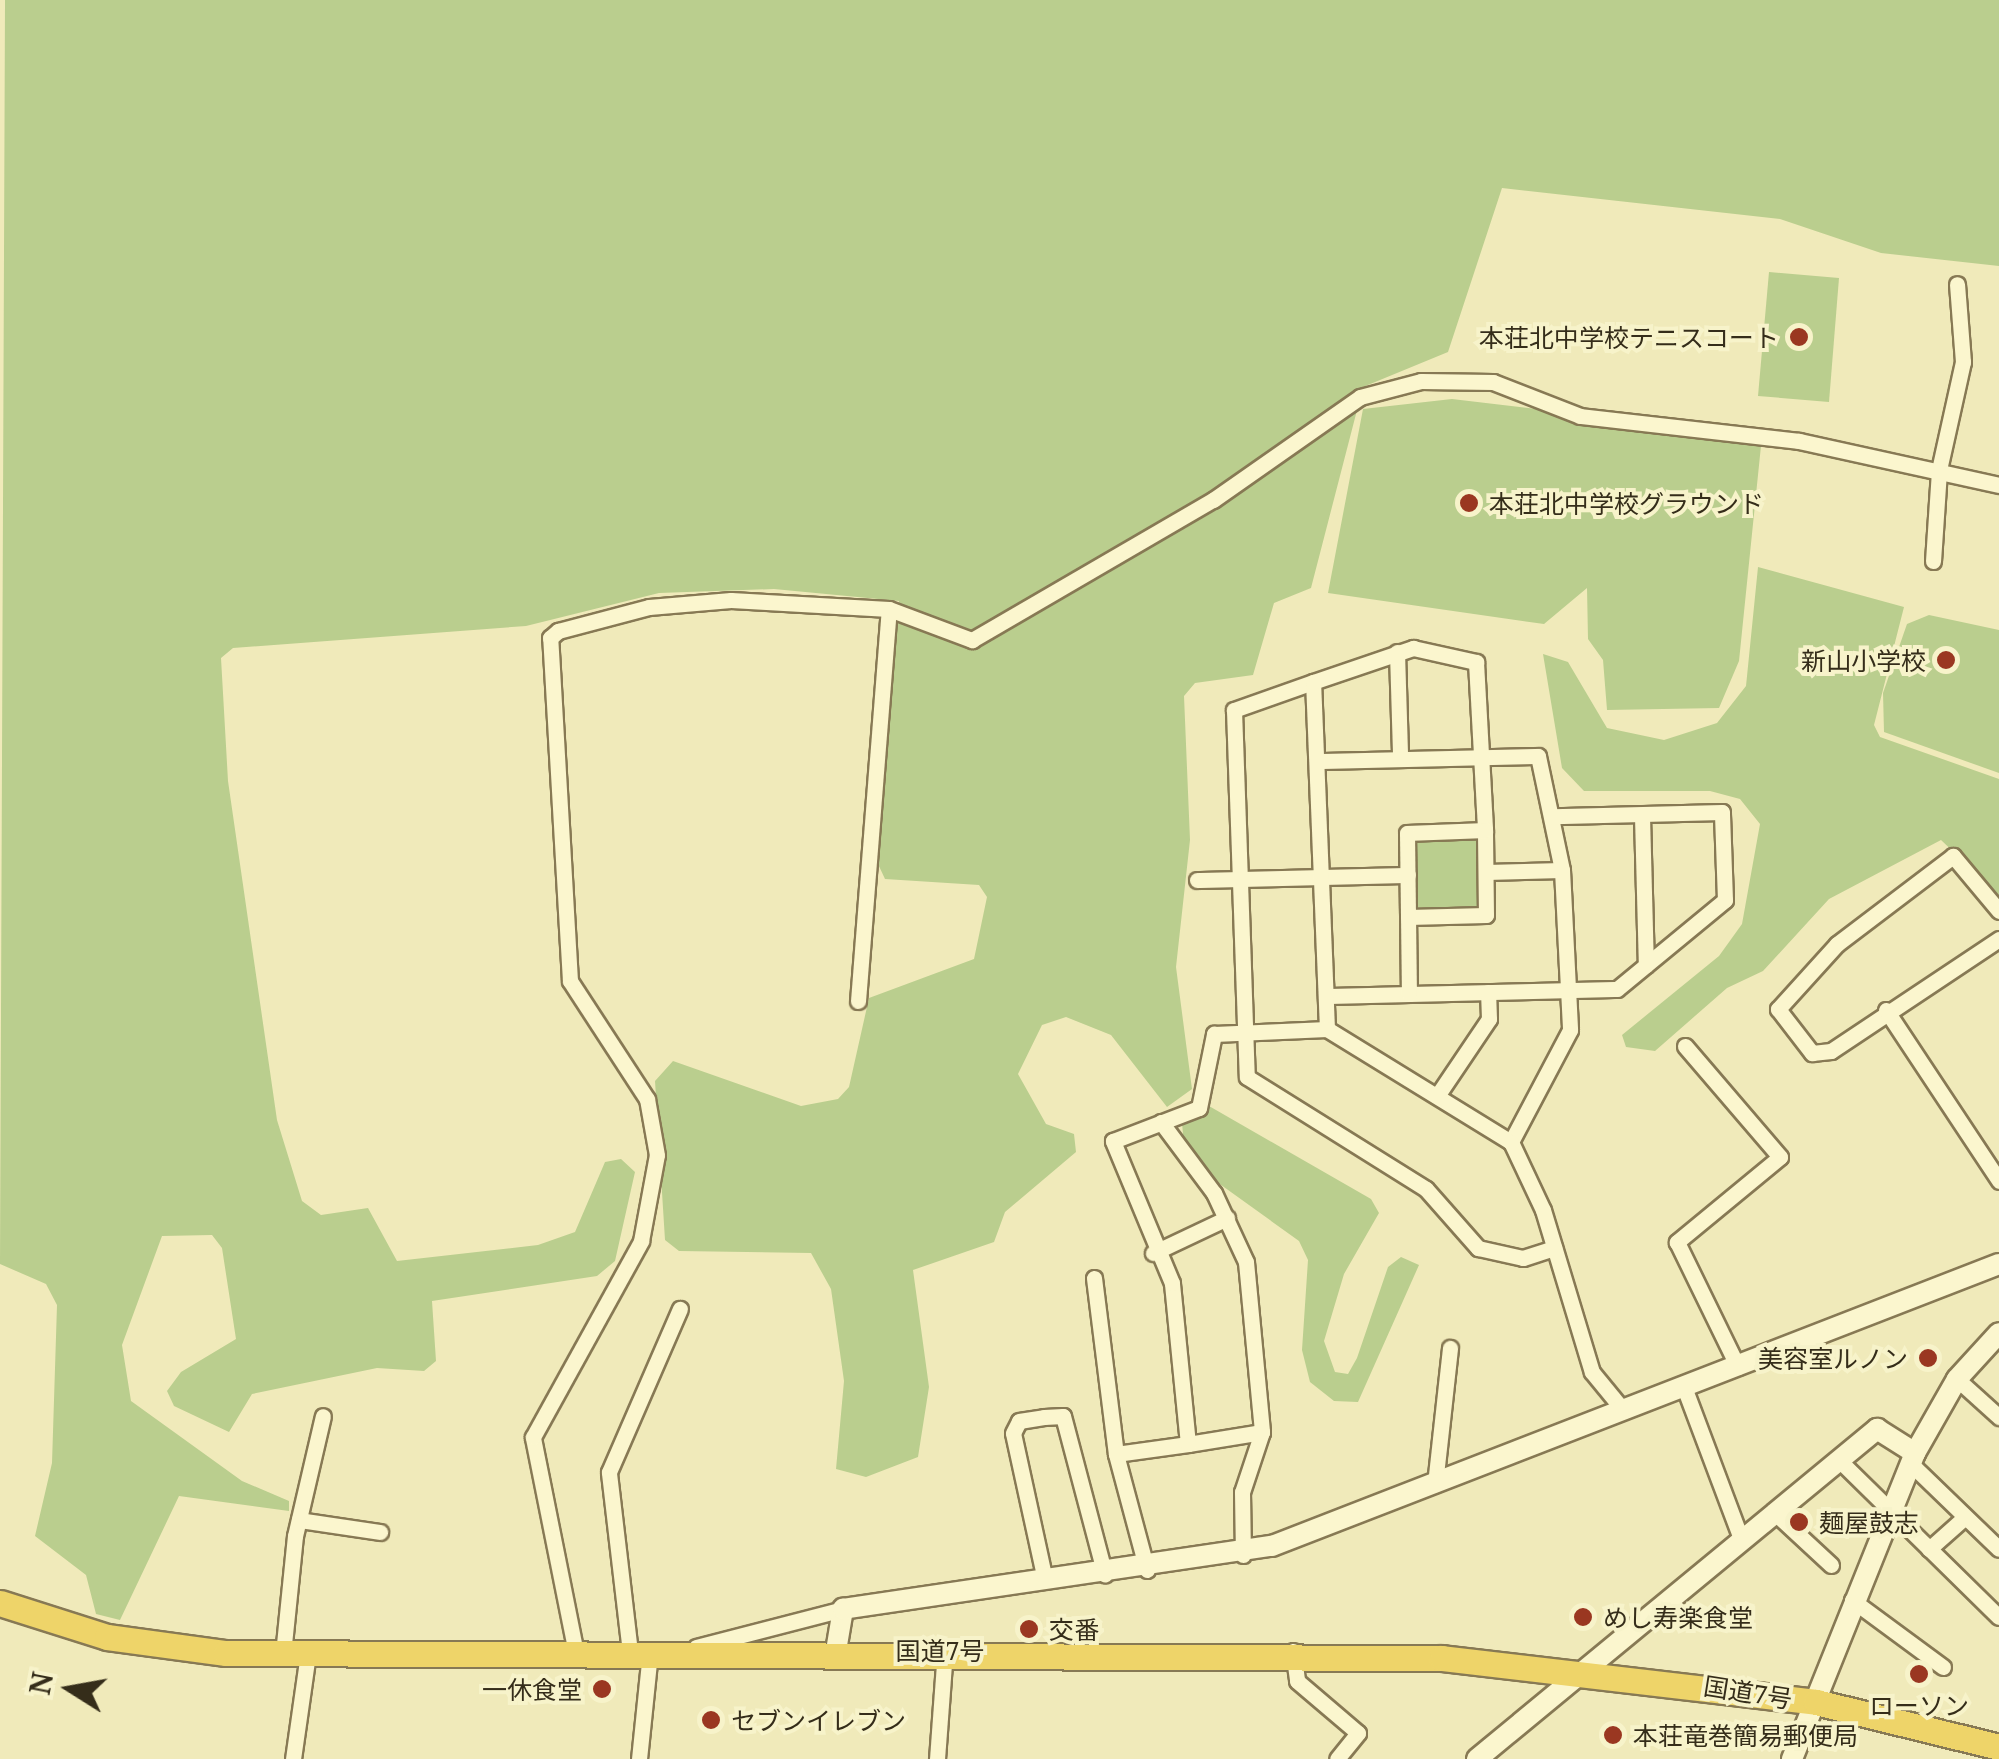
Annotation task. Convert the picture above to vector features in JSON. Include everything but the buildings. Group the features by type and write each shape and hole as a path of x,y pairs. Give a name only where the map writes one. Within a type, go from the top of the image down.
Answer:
{"highway":[{"name":"国道7号","path":"0,1603 107,1637 296,1654 1293,1651 1581,1671 1816,1702 1999,1747"}],"street":[{"path":"1933,560 1939,470 1963,362 1957,284"},
{"path":"576,1653 534,1437 641,1241 657,1154 647,1099 570,981 550,638 686,601 889,609 972,640 1003,629 1360,397 1421,381 1493,382 1580,416 1799,440 1999,485"},
{"path":"858,1000 889,609"},
{"path":"1397,652 1400,756"},
{"path":"1408,916 1486,915 1476,662 1397,652 1234,710 1243,878 1247,1077 1426,1189 1478,1248 1523,1258 1554,1248"},
{"path":"1314,682 1327,1029"},
{"path":"1319,762 1400,756 1538,756 1562,870 1570,991 1568,1046 1511,1142"},
{"path":"1326,996 1617,989 1725,900 1722,812 1553,816"},
{"path":"1642,816 1646,965"},
{"path":"1409,994 1407,834 1484,830"},
{"path":"1999,911 1953,856 1837,944 1778,1009 1812,1053 1832,1051 1886,1010 1999,939"},
{"path":"1486,872 1562,870"},
{"path":"1197,880 1408,875"},
{"path":"1437,1096 1489,1019 1488,992"},
{"path":"1886,1010 1999,1181"},
{"path":"1188,1444 1172,1283 1154,1253 1113,1142 1200,1108 1214,1034 1327,1029 1511,1142 1554,1248 1592,1372 1624,1411"},
{"path":"1685,1046 1780,1156 1677,1242 1738,1367"},
{"path":"1162,1122 1227,1218 1246,1262 1262,1432 1242,1492 1243,1555"},
{"path":"1154,1253 1227,1218"},
{"path":"677,1652 843,1609 1243,1555 1436,1484 1999,1264"},
{"path":"1094,1278 1116,1454 1147,1570"},
{"path":"639,1759 640,1652 608,1472 680,1309"},
{"path":"1792,1759 1888,1510 1913,1458 1957,1379 1992,1355 1999,1332"},
{"path":"1436,1484 1450,1348"},
{"path":"1957,1379 1999,1417"},
{"path":"1684,1387 1742,1539"},
{"path":"293,1759 299,1520 324,1416"},
{"path":"1045,1580 1013,1433 1019,1421 1044,1417 1062,1416 1105,1575"},
{"path":"1477,1759 1877,1429 1913,1458 1999,1549"},
{"path":"1116,1454 1262,1432"},
{"path":"1841,1462 1999,1617"},
{"path":"1776,1514 1831,1565"},
{"path":"1929,1550 1965,1516"},
{"path":"299,1520 380,1532"},
{"path":"1852,1600 1942,1668"},
{"path":"836,1651 843,1609"},
{"path":"937,1759 946,1650"},
{"path":"1293,1651 1297,1682 1358,1733 1337,1759"}],"green space":[{"path":"5,0 1999,0 1999,266 1881,253 1780,219 1502,188 1448,352 1363,387 1311,588 1274,603 1253,675 1195,683 1184,696 1190,840 1176,967 1192,1089 1167,1107 1111,1035 1066,1017 1042,1025 1018,1074 1046,1124 1074,1134 1076,1152 1005,1212 994,1242 913,1270 929,1387 918,1457 866,1477 836,1469 844,1381 831,1289 811,1253 679,1251 665,1240 655,1081 673,1061 801,1106 838,1099 849,1087 869,998 974,959 987,897 979,885 885,879 878,864 899,601 774,589 659,593 526,626 233,648 221,658 228,781 277,1120 302,1201 321,1215 368,1208 397,1261 538,1245 575,1232 605,1162 621,1159 635,1172 615,1261 597,1276 432,1301 436,1361 424,1371 377,1368 252,1394 229,1432 174,1406 167,1391 181,1372 236,1339 222,1248 212,1235 162,1236 122,1345 131,1401 242,1481 289,1501 289,1511 179,1496 120,1620 96,1614 86,1575 35,1536 52,1463 57,1305 46,1284 0,1264"},
{"name":"本荘北中学校テニスコート","path":"1769,272 1839,278 1829,402 1758,396"},
{"path":"1452,399 1762,436 1739,661 1719,708 1607,710 1603,660 1588,639 1587,588 1544,624 1328,593 1363,409"},
{"path":"1758,567 1904,607 1874,725 1880,737 1999,779 1999,895 1941,840 1829,899 1763,971 1727,988 1655,1051 1626,1047 1622,1035 1719,956 1742,924 1760,824 1740,799 1710,791 1584,791 1562,768 1543,654 1568,662 1607,728 1664,740 1717,723 1746,686"},
{"name":"新山小学校","path":"1929,615 1999,630 1999,773 1884,732 1883,693 1907,624"},
{"path":"1485,830 1486,915 1408,917 1407,833"},
{"path":"1209,1106 1371,1199 1379,1213 1344,1274 1324,1341 1335,1372 1348,1374 1357,1358 1388,1267 1401,1257 1419,1265 1358,1402 1334,1401 1310,1382 1302,1350 1308,1260 1299,1241 1203,1172 1184,1145 1182,1123"}],"place":[{"name":"本荘北中学校テニスコート","path":"1799,337"},
{"name":"本荘北中学校グラウンド","path":"1469,503"},
{"name":"新山小学校","path":"1946,660"},
{"name":"美容室ルノン","path":"1928,1358"},
{"name":"麺屋鼓志","path":"1799,1522"},
{"name":"めし寿楽食堂","path":"1583,1617"},
{"name":"交番","path":"1029,1629"},
{"name":"ローソン","path":"1919,1674"},
{"name":"一休食堂","path":"602,1689"},
{"name":"セブンイレブン","path":"711,1720"},
{"name":"本荘竜巻簡易郵便局","path":"1613,1735"}]}
